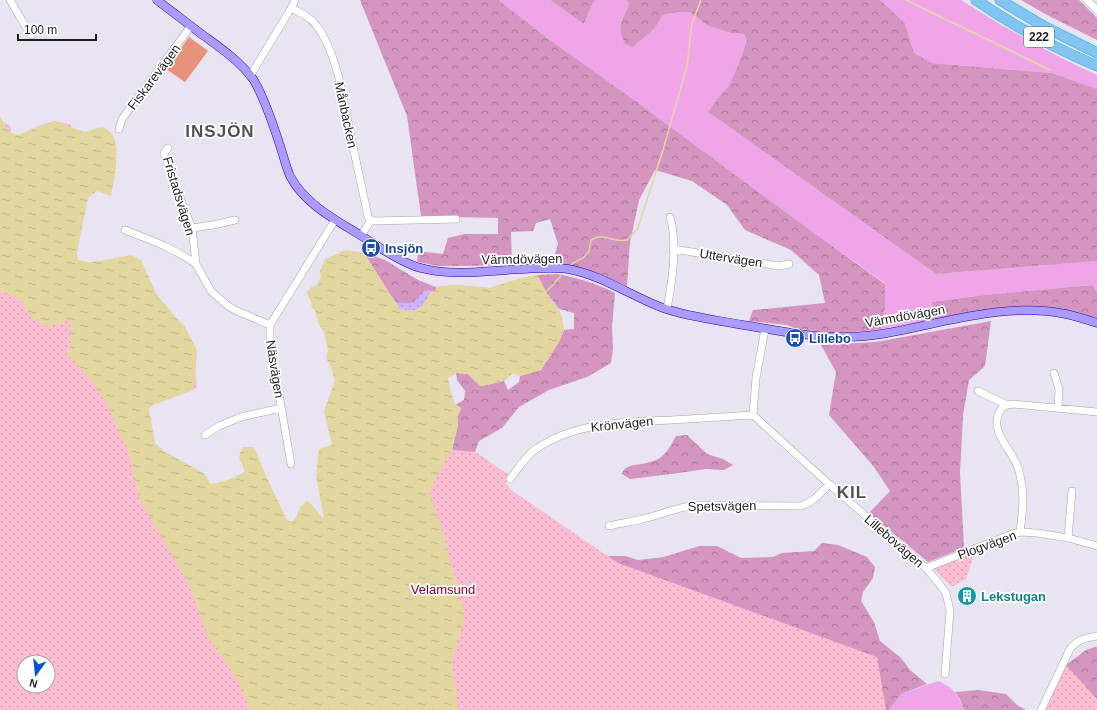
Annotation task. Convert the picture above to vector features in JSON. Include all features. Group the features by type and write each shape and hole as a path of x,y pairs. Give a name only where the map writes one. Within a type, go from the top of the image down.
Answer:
{"highway":[{"name":"222","path":"976,0 1014,24 1054,46 1097,66"},
{"name":"222","path":"1000,0 1045,27 1097,53"}],"main road":[{"name":"Värmdövägen","path":"157,0 233,58 250,76 256,84 270,115 290,176 311,203 335,220 390,254 413,266 446,273 532,268 567,269 600,279 667,309 700,318 816,336 858,337 889,333 985,314 1023,311 1058,312 1097,323"}],"street":[{"path":"10,0 32,35"},
{"path":"250,76 295,0"},
{"path":"1087,0 1097,10"},
{"name":"Månbacken","path":"291,8 312,20 318,26 329,49 339,79 368,217 371,220"},
{"name":"Fiskarevägen","path":"119,129 122,119 191,26"},
{"name":"Fristadsvägen","path":"168,148 164,154 192,228 196,264 211,291 228,306 247,316 270,325"},
{"path":"667,309 672,281 674,249 673,227 670,217"},
{"path":"361,236 371,220 456,219"},
{"path":"192,228 235,220"},
{"name":"Näsvägen","path":"291,464 281,408 270,325 335,220"},
{"path":"125,230 167,246 196,264"},
{"name":"Uttervägen","path":"674,249 779,266 789,264"},
{"path":"753,415 756,378 765,329"},
{"path":"1054,373 1059,389 1058,408"},
{"path":"978,391 1007,405"},
{"path":"1020,532 1024,499 1019,469 996,426 998,415 1003,407 1013,404 1097,412"},
{"path":"205,435 219,426 241,417 281,408"},
{"name":"Krönvägen","path":"510,479 527,456 535,449 550,440 594,426 642,421 753,415"},
{"name":"Lillebovägen","path":"753,415 829,484 926,568 937,580 946,593 950,611 945,674"},
{"name":"Spetsvägen","path":"609,526 694,505 801,506 817,498 829,484"},
{"path":"1068,538 1072,491"},
{"name":"Plogvägen","path":"926,568 1020,532 1068,538 1097,546"},
{"path":"1041,710 1070,649 1077,641 1097,636"}],"shaded area":[{"path":"499,0 550,0 584,24 593,3 596,0 626,0 629,3 623,18 633,47 655,28 663,15 677,12 690,12 708,26 731,33 744,34 747,40 737,68 728,87 708,112 936,274 1097,261 1097,292 1093,285 984,295 932,302 935,319 881,329 885,308 885,283 543,35"},
{"path":"880,0 961,0 1001,25 1063,59 1097,75 1097,89 1052,73 932,63 914,53 905,23"},
{"path":"189,37 208,51 185,82 166,69"},
{"path":"938,681 948,686 955,692 964,710 889,710 901,694"}],"green space":[{"path":"360,0 499,0 543,35 885,284 885,308 881,329 830,333 794,328 787,325 749,321 753,310 825,303 819,275 791,250 745,230 727,205 692,181 655,170 639,200 630,242 627,286 585,269 552,264 558,244 550,219 536,223 533,231 511,232 512,265 439,266 417,262 418,251 443,254 448,238 464,234 498,234 498,218 421,216 407,116"},
{"path":"550,0 596,0 593,3 584,24"},
{"path":"626,0 880,0 905,23 914,53 932,63 1052,73 1097,89 1097,261 936,274 708,112 728,87 737,68 747,40 744,34 731,33 708,26 690,12 677,12 663,15 655,28 633,47 625,44 621,33 621,24 629,3"},
{"path":"1021,0 1079,0 1097,18 1097,40 1047,15"},
{"name":"Velamsund","path":"0,120 9,125 11,128 10,132 16,136 22,135 38,126 54,122 71,125 68,141 66,264 194,354 197,388 165,398 134,400 149,452 286,540 338,527 350,459 364,253 400,309 407,310 416,310 423,306 431,291 434,292 436,287 457,285 489,288 537,275 546,292 561,314 564,330 559,342 541,370 520,376 513,373 504,381 482,386 480,386 468,374 456,373 448,378 455,404 461,408 458,416 458,425 452,449 475,452 510,476 505,483 512,491 618,563 877,657 886,710 0,710"},
{"path":"364,253 385,260 418,280 436,287 436,290 434,292 431,291 427,299 400,309"},
{"path":"557,274 587,281 615,293 611,363 587,377 549,390 519,407 502,428 479,441 475,452 510,476 505,483 512,491 606,556 625,556 638,560 664,557 699,546 717,546 741,558 773,557 782,553 814,551 822,543 838,545 867,557 875,567 873,578 863,592 861,601 874,622 880,641 901,658 910,670 927,684 901,694 889,710 458,710 452,449 458,425 458,416 461,408 455,405 464,400 465,391 457,380 456,373 468,374 481,386 504,381 508,390 519,382 520,376 541,370 559,342 564,330 574,329 574,313 559,309 546,292 537,275"},
{"path":"1093,285 1097,292 1097,318 1074,312 1047,309 977,312 935,319 932,302 984,295"},
{"path":"991,321 985,366 969,380 963,415 960,473 964,548 928,562 869,513 890,491 874,467 829,415 836,372 821,345 876,342"},
{"path":"687,435 707,454 723,459 733,465 724,470 706,469 630,479 622,474 629,466 643,464 658,459 668,450 676,436"},
{"path":"975,552 966,579 952,587 934,569"},
{"path":"1097,647 1097,710 1045,710 1066,665 1086,650"},
{"path":"1066,665 1097,699 1097,710 1039,710"},
{"path":"978,690 1006,694 1017,705 1026,710 964,710 960,699 955,692"}],"sand":[{"path":"425,289 431,291 423,306 416,310 400,309 394,301 405,303 412,302"}],"water":[{"name":"Insjön","path":"0,117 9,132 18,135 54,121 85,132 102,127 112,134 115,140 116,155 111,196 97,191 88,198 77,253 78,260 88,262 100,261 131,255 141,260 157,295 185,327 197,350 194,390 153,405 149,408 155,443 165,452 206,475 210,484 228,480 244,472 240,459 240,452 243,447 253,447 287,520 291,522 296,518 303,504 308,501 324,519 316,476 319,449 332,445 324,411 335,381 331,367 326,358 328,349 323,330 319,325 315,310 311,307 312,304 307,293 311,287 317,285 321,277 320,271 325,259 346,250 364,253 400,309 407,310 416,310 420,308 426,302 431,291 434,292 436,290 436,287 457,285 489,288 537,275 546,292 561,314 564,330 559,342 541,370 520,376 513,373 504,381 482,386 480,386 468,374 456,373 448,378 455,404 461,408 458,416 458,425 452,449 429,491 444,536 465,617 452,663 458,710 250,710 239,682 209,639 189,584 139,498 129,454 107,404 85,373 66,354 71,345 70,320 48,327 32,318 21,300 0,290"}],"waterway":[{"path":"571,265 588,254 591,240 598,237 627,240 638,228 663,150 687,66 692,23 701,0"},
{"path":"906,0 1050,70"},
{"path":"546,292 561,276"}],"place":[{"name":"Insjön","path":"371,248"},
{"name":"Lillebo","path":"795,338"},
{"name":"Lekstugan","path":"967,596"}],"district":[{"name":"INSJÖN","path":"220,131"},
{"name":"KIL","path":"852,492"}]}
